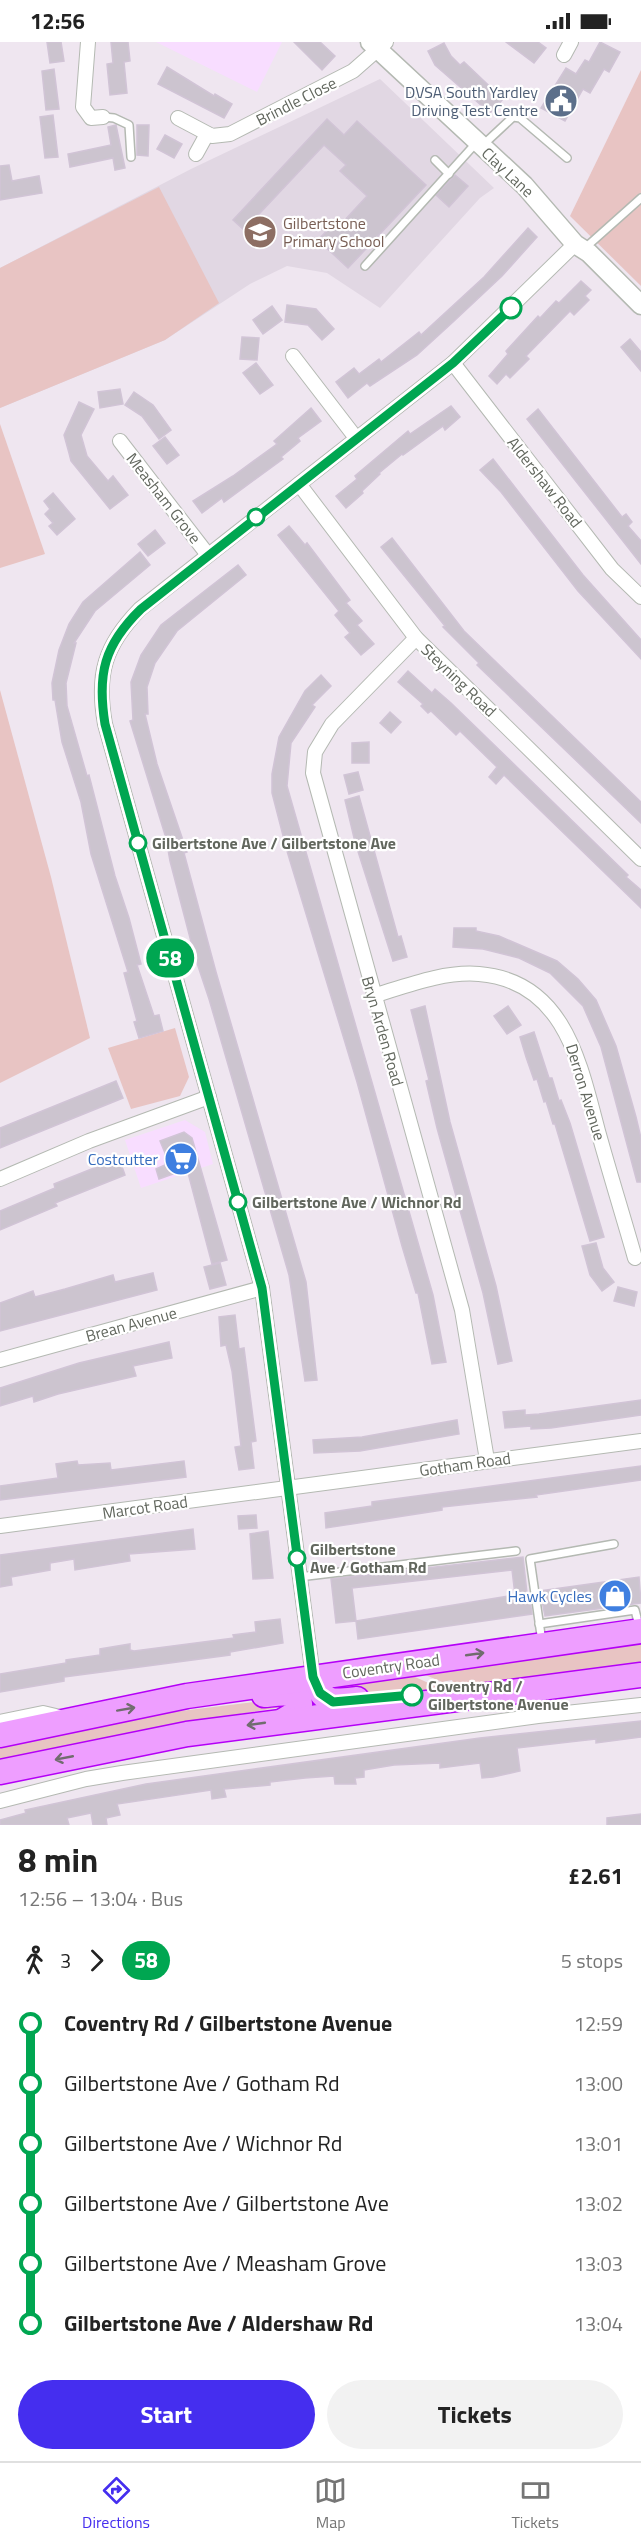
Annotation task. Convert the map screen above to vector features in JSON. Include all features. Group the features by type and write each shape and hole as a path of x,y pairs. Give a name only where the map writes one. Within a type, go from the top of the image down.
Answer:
{"highway":[{"name":"Coventry Road","path":"0,1735 187,1695 313,1677 541,1634 640,1631"},
{"path":"0,1772 187,1734 284,1720 356,1714 641,1675"},
{"path":"313,1677 320,1693 333,1702 420,1695 442,1702"},
{"path":"187,1695 207,1698 292,1693 300,1700 299,1711 284,1720"}],"street":[{"path":"88,42 83,108 91,118 103,117"},
{"path":"564,55 571,42"},
{"name":"Brindle Close","path":"207,134 230,134 353,71 378,45"},
{"name":"Clay Lane","path":"378,45 524,186 579,247 589,253 641,305"},
{"path":"178,118 207,134 196,154"},
{"path":"313,1677 262,1288 105,724 101,699 102,675 111,646 124,626 208,555 453,363 579,247"},
{"path":"293,356 356,438"},
{"name":"Aldershaw Road","path":"453,363 612,569 641,597"},
{"name":"Measham Grove","path":"120,441 208,555"},
{"name":"Steyning Road","path":"299,484 416,638 641,859"},
{"name":"Bryn Arden Road","path":"416,638 332,724 315,752 313,773 315,789 462,1310 487,1460"},
{"name":"Derron Avenue","path":"373,996 448,975 478,974 519,986 545,1004 565,1027 587,1084 635,1258"},
{"path":"0,1179 89,1141 209,1097"},
{"name":"Brean Avenue","path":"0,1360 262,1288"},
{"name":"Gotham Road","path":"290,1488 641,1441"},
{"name":"Marcot Road","path":"0,1526 290,1488"},
{"path":"534,1689 538,1716"},
{"path":"0,1801 95,1777 538,1716 641,1705"},
{"path":"0,1722 43,1713 68,1719"},
{"path":"356,1714 357,1741"}],"lane":[{"path":"103,117 114,118 129,125 131,157"},
{"path":"365,266 449,174 479,144 513,117 520,118 567,158"},
{"path":"435,160 449,174"},
{"path":"579,247 641,198"},
{"path":"541,1634 530,1558 614,1544"},
{"path":"299,1577 516,1551"}],"shaded area":[{"path":"156,42 282,42 257,92"},
{"path":"641,70 641,286 570,216"},
{"name":"Gilbertstone Primary School","path":"380,79 494,188 480,198 380,308 327,273 287,266 250,284 165,340 0,408 0,268 191,169"},
{"path":"159,187 219,303 165,340 0,408 0,268"},
{"path":"0,424 45,554 0,568"},
{"path":"0,690 51,877 90,1038 0,1083"},
{"path":"175,1028 189,1077 180,1096 131,1109 108,1048"},
{"path":"185,1120 205,1132 213,1164 141,1188 125,1140"},
{"path":"641,1641 641,1665 590,1674 454,1686 452,1680 442,1682 423,1674 422,1671"},
{"path":"411,1675 437,1687 424,1691 342,1695 339,1690 347,1684"},
{"path":"287,1698 287,1706 108,1737 0,1762 0,1745 100,1721"}],"building":[{"path":"47,42 61,42 64,61 50,63"},
{"path":"111,42 128,42 130,61 124,62 127,93 110,95 107,64 113,63"},
{"path":"294,42 320,42 335,56 322,70"},
{"path":"506,42 538,42 546,48 534,63"},
{"path":"600,42 620,52 609,72 604,69 590,93 583,89 565,121 541,108 566,68 576,74 585,60 589,62"},
{"path":"444,43 451,56 460,65 464,62 503,99 490,113 435,65 428,51"},
{"path":"167,67 214,96 215,94 232,104 224,118 158,84"},
{"path":"54,69 59,109 46,110 42,71"},
{"path":"53,115 58,157 45,158 40,117"},
{"path":"327,119 344,135 357,121 426,185 348,268 318,240 338,219 342,223 367,196 340,171 346,165 324,145 244,230 233,220"},
{"path":"116,125 125,168 115,170 113,158 70,167 68,154 111,145 108,127"},
{"path":"137,125 149,125 148,156 137,155"},
{"path":"165,135 182,144 174,158 157,149"},
{"path":"9,165 12,181 39,176 42,193 0,200 0,166"},
{"path":"455,175 468,186 449,207 436,195"},
{"path":"528,228 537,237 502,276 417,355 370,386 367,383 348,398 336,382 354,368 359,374 379,359 381,362 419,332 421,335 484,277"},
{"path":"581,281 591,290 585,296 589,300 574,315 570,311 526,356 529,359 510,378 506,374 497,384 489,376 508,354 506,351 538,316 540,318 556,301 559,303"},
{"path":"287,305 316,309 334,329 322,340 308,325 285,322"},
{"path":"272,306 282,320 263,334 253,320"},
{"path":"242,337 259,338 257,360 240,359"},
{"path":"630,339 641,352 641,371 621,347"},
{"path":"256,363 273,385 260,394 243,373"},
{"path":"120,389 123,404 100,408 98,392"},
{"path":"134,392 153,405 171,430 159,439 142,416 125,405"},
{"path":"79,402 94,409 81,435 87,456 108,481 113,476 128,495 110,509 71,461 64,435"},
{"path":"451,406 460,417 445,430 443,426 402,454 379,473 362,491 363,493 346,508 336,496 357,479 355,476 408,431 410,434"},
{"path":"311,408 321,421 298,438 300,441 281,457 283,459 224,502 222,498 202,513 193,501 277,444 274,441"},
{"path":"538,409 622,517 626,514 632,522 628,526 641,541 641,564 527,419"},
{"path":"165,437 179,455 167,464 153,446"},
{"path":"493,459 583,575 641,640 641,659 578,591 501,492 480,470"},
{"path":"53,493 75,519 57,535 49,526 53,523 45,514 50,509 44,501"},
{"path":"289,526 305,545 307,543 350,600 346,603 362,621 357,625 374,644 361,655 345,637 350,633 335,615 339,611 278,535"},
{"path":"155,530 165,543 148,556 138,544"},
{"path":"392,538 464,631 641,802 641,823 477,665 479,663 443,627 445,626 381,547"},
{"path":"140,552 150,565 95,611 74,643 76,643 66,683 67,706 129,918 141,964 137,965 154,1016 159,1015 163,1031 139,1038 134,1022 137,1021 124,973 128,972 91,854 81,802 62,742 55,700 53,700 52,683 59,650 69,624 83,602"},
{"path":"238,565 246,575 177,631 155,663 147,687 148,714 145,714 157,764 187,852 184,853 216,972 306,1282 317,1380 305,1381 289,1275 195,957 166,838 130,721 133,720 131,682 141,655 161,625"},
{"path":"408,671 432,693 435,689 451,703 628,875 626,877 641,890 641,908 504,775 496,784 489,777 497,767 460,731 456,735 431,711 428,713 421,706 423,704 398,682"},
{"path":"321,675 331,686 312,705 315,707 291,743 287,786 433,1295 446,1362 432,1364 418,1293 416,1293 402,1246 357,1082 287,851 272,793 272,774 279,737 305,691"},
{"path":"390,712 401,722 391,733 380,723"},
{"path":"369,742 369,763 352,763 352,743"},
{"path":"358,772 363,790 349,794 344,775"},
{"path":"359,796 398,937 401,936 407,957 393,961 355,842 345,800"},
{"path":"454,928 476,928 476,931 499,936 557,961 578,979 596,1000 616,1046 636,1117 641,1138 641,1182 637,1182 601,1047 583,1006 550,973 519,958 483,949 453,947"},
{"path":"425,1006 450,1122 496,1286 512,1361 498,1364 483,1293 437,1128 426,1081 429,1080 411,1010"},
{"path":"508,1006 521,1025 507,1034 494,1016"},
{"path":"534,1032 549,1078 552,1078 559,1101 561,1100 570,1123 604,1237 590,1241 555,1124 553,1124 546,1101 544,1102 537,1079 534,1080 526,1057 520,1037"},
{"path":"116,1081 123,1098 0,1148 0,1128"},
{"path":"184,1132 192,1138 227,1260 212,1264 187,1169 159,1179 156,1169 165,1165 165,1153 160,1141"},
{"path":"119,1158 125,1175 55,1203 57,1206 0,1230 0,1211 55,1188 54,1184"},
{"path":"596,1243 603,1268 614,1282 602,1291 590,1275 582,1246"},
{"path":"220,1263 226,1285 210,1289 204,1267"},
{"path":"153,1273 157,1290 0,1331 0,1303 33,1291 35,1297 113,1275 115,1282"},
{"path":"618,1287 637,1292 634,1306 614,1301"},
{"path":"235,1315 239,1349 244,1348 256,1441 251,1442 254,1468 239,1470 235,1447 241,1446 232,1371 226,1345 221,1346 219,1317"},
{"path":"169,1342 172,1358 133,1366 136,1376 58,1394 34,1402 33,1396 0,1406 0,1388 79,1363"},
{"path":"641,1400 641,1415 551,1428 531,1429 531,1426 505,1428 503,1412 525,1410 525,1415 539,1414"},
{"path":"457,1420 459,1434 360,1451 314,1453 313,1440 362,1437"},
{"path":"77,1461 78,1465 110,1463 111,1470 184,1461 186,1477 0,1500 0,1486 58,1478 56,1464"},
{"path":"641,1466 641,1480 536,1495 537,1497 442,1507 442,1510 326,1528 325,1513 372,1506 372,1502"},
{"path":"256,1515 257,1528 239,1529 238,1516"},
{"path":"193,1529 195,1549 129,1554 130,1561 75,1570 74,1559 50,1563 50,1570 11,1577 12,1585 0,1587 0,1555"},
{"path":"268,1531 273,1578 253,1579 250,1534"},
{"path":"523,1557 532,1614 358,1639 356,1621 336,1623 331,1579","holes":["512,1570 515,1595 356,1621 352,1588"]},
{"path":"639,1577 641,1603 545,1616 540,1591"},
{"path":"280,1619 283,1643 230,1652 230,1655 64,1677 64,1681 0,1692 0,1674 66,1663 66,1660 100,1655 100,1649 130,1644 130,1650 134,1651 234,1638 233,1635 256,1632 255,1622"},
{"path":"641,1721 641,1737 596,1743 596,1739 517,1748 520,1771 493,1777 482,1778 480,1763 440,1768 440,1763 394,1765 364,1770 364,1777 355,1778 356,1784 335,1784 334,1776 305,1778 270,1782 270,1785 224,1789 226,1797 212,1799 211,1790 117,1804 120,1815 106,1818 107,1825 93,1825 91,1813 67,1818 69,1825 0,1825 0,1820 26,1813 25,1810 146,1784 480,1738"},
{"path":"641,1814 641,1825 607,1825 607,1818"}],"bus line":[{"name":"58","path":"412,1695 333,1702 323,1698 313,1677 262,1288 105,724 101,699 102,675 111,646 124,626 141,609 453,363 511,308"}],"place":[{"name":"DVSA South Yardley Driving Test Centre","path":"561,101"},
{"name":"Gilbertstone Primary School","path":"260,232"},
{"name":"Gilbertstone Ave / Gilbertstone Ave","path":"138,843"},
{"name":"Costcutter","path":"181,1159"},
{"name":"Gilbertstone Ave / Wichnor Rd","path":"238,1202"},
{"name":"Gilbertstone Ave / Gotham Rd","path":"297,1558"},
{"name":"Hawk Cycles","path":"615,1596"},
{"name":"Coventry Rd / Gilbertstone Avenue","path":"412,1695"}]}
